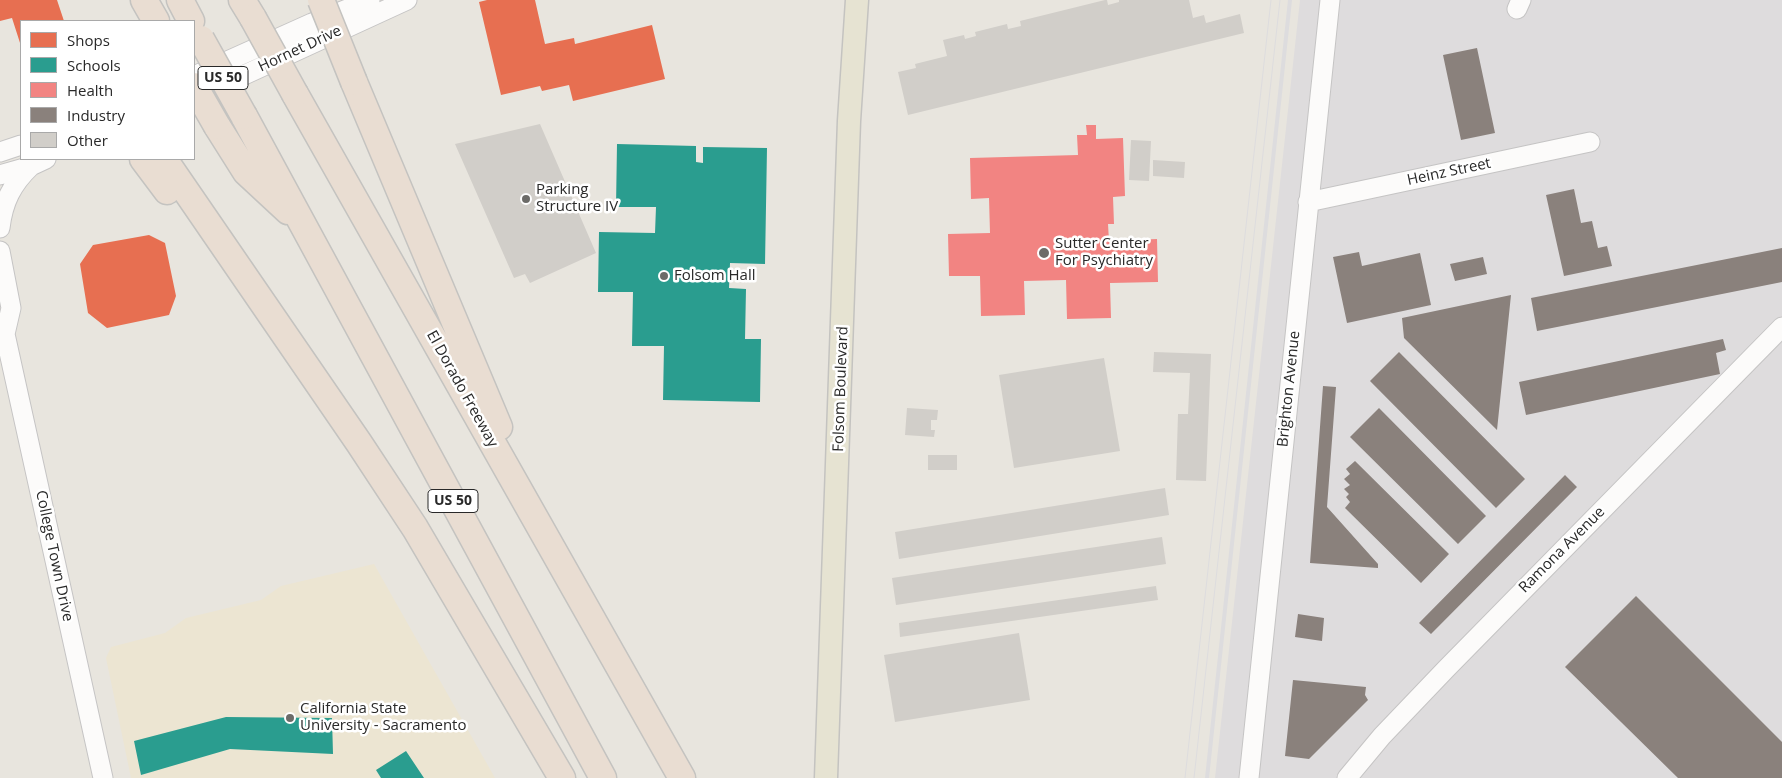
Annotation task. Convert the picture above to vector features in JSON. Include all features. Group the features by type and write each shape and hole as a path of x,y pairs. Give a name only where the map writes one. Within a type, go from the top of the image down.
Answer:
{"highway":[{"path":"144,0 155,20"},
{"name":"US 50","path":"180,0 190,20"},
{"path":"321,0 546,538"},
{"name":"El Dorado Freeway","path":"247,9 682,778"},
{"name":"US 50","path":"195,29 304,225 603,778"},
{"path":"195,88 246,172 304,225"},
{"path":"144,160 171,196 206,219"},
{"path":"165,160 415,528 562,778"}],"main road":[{"name":"Folsom Boulevard","path":"826,778 849,121 858,0"}],"street":[{"name":"Hornet Drive","path":"195,76 312,23 370,0"},
{"name":"Hornet Drive","path":"195,98 407,0"},
{"name":"Brighton Avenue","path":"1249,778 1330,0"},
{"name":"Heinz Street","path":"1308,202 1590,142"},
{"path":"0,152 20,145"},
{"path":"0,175 39,162"},
{"path":"0,228 8,195 14,184 39,162"},
{"name":"College Town Drive","path":"0,251 11,308 3,331 102,778"},
{"name":"Ramona Avenue","path":"1347,778 1382,736 1446,668 1782,327"}],"shaded area":[{"path":"1300,0 1782,0 1782,778 1215,778"},
{"name":"California State University - Sacramento","path":"374,564 495,778 131,778 106,658 111,647 165,633 186,618 261,600 281,586"}],"building: Shops":[{"path":"0,0 57,0 64,20 20,20 20,43 12,18 0,21"},
{"path":"487,0 535,0 545,44 574,38 575,44 652,25 665,79 573,101 569,85 542,91 540,86 501,95 479,2"},
{"path":"149,235 165,243 176,296 169,315 107,328 88,313 80,264 93,245"}],"building: Schools":[{"name":"Folsom Hall","path":"617,144 696,146 696,162 703,163 703,147 767,148 765,264 730,263 729,288 746,289 745,339 761,339 760,402 663,400 664,346 632,346 633,292 598,292 599,232 655,233 656,207 616,207"},
{"path":"226,717 332,718 333,754 230,749 141,775 134,741"},
{"path":"406,751 424,778 381,778 376,770"}],"building: Health":[{"path":"1086,125 1096,125 1096,139 1123,138 1125,196 1113,197 1114,224 1108,224 1109,241 1157,239 1158,282 1110,283 1111,318 1067,319 1066,280 1024,281 1025,315 981,316 980,276 949,276 948,234 990,233 989,198 971,199 970,158 1078,155 1077,135 1087,135"}],"building: Industry":[{"path":"1477,48 1495,133 1461,140 1443,55"},
{"path":"1574,189 1581,223 1592,221 1598,248 1607,246 1612,266 1564,276 1546,195"},
{"path":"1782,248 1782,282 1537,331 1531,298"},
{"path":"1359,252 1362,266 1420,253 1431,305 1347,323 1333,257"},
{"path":"1483,257 1487,274 1455,281 1450,264"},
{"path":"1511,295 1497,430 1404,338 1402,318"},
{"path":"1723,339 1726,350 1716,353 1720,374 1526,415 1519,382"},
{"path":"1399,352 1525,479 1496,508 1370,381"},
{"path":"1323,386 1336,387 1327,507 1378,564 1378,568 1310,563"},
{"path":"1379,408 1486,516 1458,544 1350,437"},
{"path":"1355,461 1449,554 1421,583 1345,508 1350,502 1346,497 1349,494 1344,489 1350,485 1344,479 1350,474 1346,469"},
{"path":"1565,475 1577,487 1431,634 1419,623"},
{"path":"1636,596 1782,742 1782,778 1678,778 1565,667"},
{"path":"1298,614 1324,618 1322,641 1295,637"},
{"path":"1293,680 1366,687 1365,695 1368,700 1309,759 1285,756"}],"building: Other":[{"path":"1107,0 1108,5 1119,2 1119,0 1189,0 1193,18 1204,15 1206,23 1240,14 1244,33 908,115 898,72 916,68 915,64 947,56 943,40 964,35 965,39 976,36 975,32 1007,24 1008,29 1021,26 1020,21"},
{"name":"Parking Structure IV","path":"540,124 596,253 530,283 525,274 514,278 455,144"},
{"path":"1131,140 1151,141 1149,181 1129,180"},
{"path":"1153,160 1185,162 1184,178 1153,176"},
{"path":"1154,352 1211,354 1206,481 1176,480 1178,414 1188,414 1190,373 1153,372"},
{"path":"1104,358 1120,451 1014,468 999,375"},
{"path":"907,408 938,410 937,420 931,420 931,430 935,430 934,437 905,435"},
{"path":"928,455 957,455 957,470 928,470"},
{"path":"1165,488 1169,515 899,559 895,532"},
{"path":"1162,537 1166,564 896,605 892,578"},
{"path":"1156,586 1158,600 900,637 899,623"},
{"path":"1019,633 1030,700 895,722 884,655"}],"tram line":[{"path":"1185,778 1271,0"},
{"path":"1194,778 1280,0"}],"railway":[{"path":"1207,778 1290,0"}],"place":[{"name":"Parking Structure IV","path":"526,199"},
{"name":"Sutter Center For Psychiatry","path":"1044,253"},
{"name":"Folsom Hall","path":"664,276"},
{"name":"California State University - Sacramento","path":"290,718"}]}
